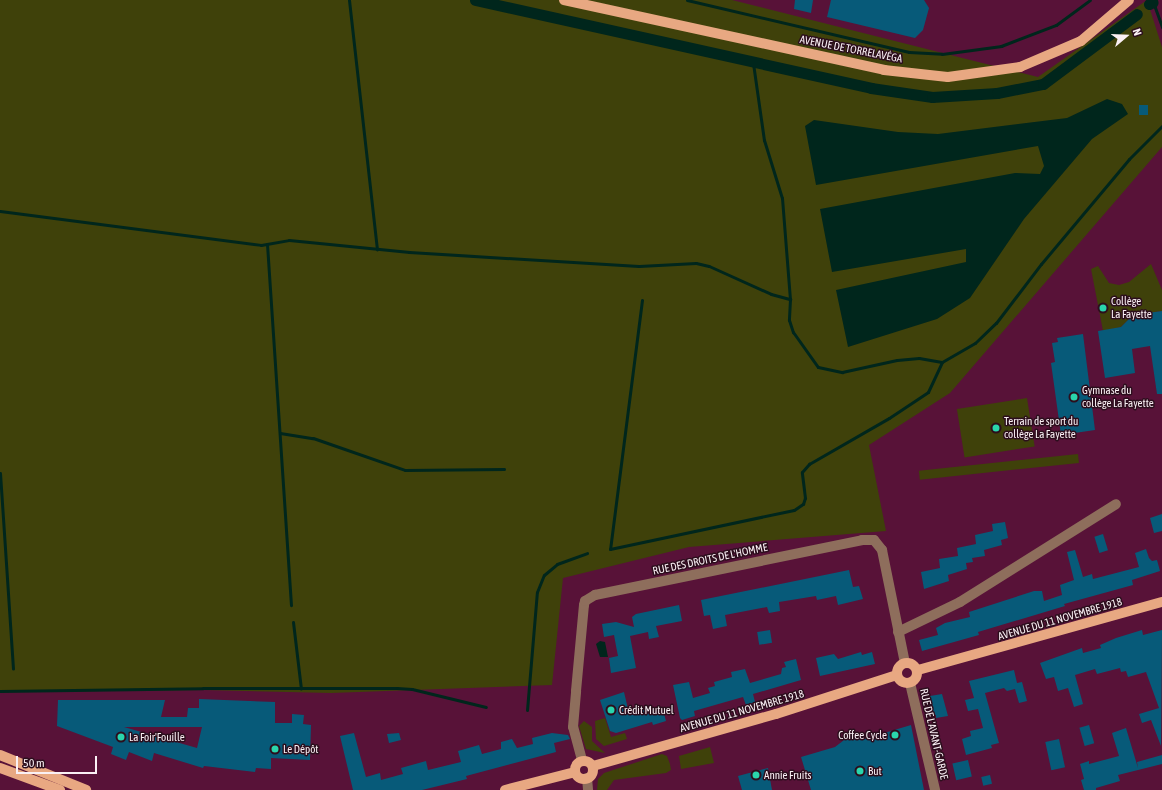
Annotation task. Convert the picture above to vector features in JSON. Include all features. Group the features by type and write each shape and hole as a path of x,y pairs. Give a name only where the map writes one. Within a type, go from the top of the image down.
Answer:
{"main road":[{"name":"AVENUE DE TORRELAVÉGA","path":"564,0 884,70 948,77 1020,67 1081,41 1130,0"},
{"name":"AVENUE DE TORRELAVÉGA","path":"581,0 623,12"},
{"name":"AVENUE DU 11 NOVEMBRE 1918","path":"918,670 1162,602"},
{"path":"905,663 914,665 918,670 916,680 910,683 903,682 897,675 898,668 905,663"},
{"name":"AVENUE DU 11 NOVEMBRE 1918","path":"593,766 776,714 897,675"},
{"path":"0,755 86,790"},
{"path":"582,760 593,766 593,772 587,778 581,778 575,772 576,766 582,760"},
{"path":"0,768 60,790"},
{"path":"505,790 575,772"}],"street":[{"path":"898,632 960,602 1116,504"},
{"name":"RUE DES DROITS DE L'HOMME","path":"582,760 573,727 584,610 586,601 595,595 862,540 874,540 882,550 905,663"},
{"name":"RUE DE L'AVANT-GARDE","path":"910,683 935,790"},
{"path":"587,778 588,790"}],"shaded area":[{"path":"0,0 732,0 1038,77 1147,0 1162,47 1162,147 950,393 869,445 886,531 689,547 563,578 552,685 331,693 204,690 0,692"},
{"path":"1107,99 1122,104 1128,114 1092,139 1024,219 970,298 937,319 848,347 836,290 966,262 966,249 832,272 820,209 1015,173 1040,174 1044,166 1038,146 816,185 805,126 814,120 898,132 938,134 1067,118"},
{"path":"1151,264 1162,290 1162,311 1141,314 1129,319 1121,327 1103,331 1091,269 1098,266 1109,283 1119,285 1129,282"},
{"name":"Terrain de sport du collège La Fayette","path":"1027,398 1035,446 965,458 957,409"},
{"path":"1078,454 1079,463 920,480 919,471"},
{"path":"600,641 605,642 608,657 600,657 596,644"},
{"path":"605,718 611,737 625,733 627,739 604,746 596,739 595,721"},
{"path":"584,721 592,727 592,741 605,753 586,749 579,726"},
{"path":"710,747 714,763 681,769 679,756"},
{"path":"662,754 667,756 670,764 671,770 666,773 614,780 607,790 597,790 598,779 604,773"}],"building":[{"path":"795,0 813,0 811,13 794,9"},
{"path":"831,0 924,0 929,8 923,30 915,38 827,17"},
{"path":"1139,105 1148,105 1148,115 1139,115"},
{"path":"1162,311 1162,394 1157,394 1150,346 1132,349 1135,373 1105,378 1098,331 1121,327 1129,319 1141,314"},
{"path":"1083,334 1095,430 1061,435 1051,363 1055,362 1052,343 1058,342 1057,338"},
{"path":"1162,514 1162,531 1154,533 1150,518"},
{"path":"1005,522 1008,538 1001,540 1002,545 984,550 985,556 972,558 973,562 966,563 967,569 948,575 949,581 924,589 921,572 940,568 939,559 958,556 957,548 976,544 975,535 993,531 992,524"},
{"path":"1103,534 1108,550 1099,553 1094,537"},
{"path":"1146,549 1149,558 1152,561 1157,560 1160,571 1132,580 1133,585 1064,604 1065,606 978,632 979,635 922,651 919,640 938,635 936,628 945,623 970,617 969,612 1034,591 1042,591 1044,601 1062,595 1060,585 1074,580 1067,552 1075,550 1083,577 1092,574 1093,579 1139,567 1135,553"},
{"path":"849,570 853,587 859,586 863,599 838,605 836,596 817,600 816,596 779,602 780,611 769,613 767,607 725,615 727,626 713,629 710,615 704,616 701,600"},
{"path":"679,605 682,621 656,626 659,637 649,639 648,632 630,636 636,668 611,673 609,658 618,656 614,635 604,637 602,624 616,622 634,627 632,617 636,614"},
{"path":"770,630 772,643 759,645 757,632"},
{"path":"1142,630 1143,635 1162,630 1161,746 1151,720 1142,723 1139,714 1159,708 1146,672 1128,677 1126,671 1121,672 1120,668 1097,674 1095,669 1075,675 1083,704 1074,707 1068,688 1058,691 1054,677 1046,679 1040,663 1082,648 1083,653 1101,648 1100,645 1116,638"},
{"path":"861,652 862,655 872,652 875,664 820,676 816,658 834,654 838,659"},
{"path":"796,659 801,680 753,694 755,702 746,705 743,697 694,711 695,716 682,720 680,718 673,685 689,682 693,698 710,693 708,688 715,686 714,682 732,677 731,672 745,669 750,683 781,674 782,668 786,667 784,662"},
{"path":"1014,670 1017,683 1022,682 1027,701 1019,703 1015,689 1007,691 1004,688 985,693 999,743 991,745 992,748 966,755 962,739 971,736 970,731 983,728 978,709 968,711 965,700 974,698 969,681"},
{"path":"624,692 629,713 646,709 647,714 663,710 666,721 653,725 652,722 616,733 610,731 600,700"},
{"path":"942,694 948,716 936,718 936,715 931,716 928,699 930,696"},
{"path":"199,699 275,702 275,723 292,723 292,714 304,715 303,724 311,725 310,760 271,758 271,769 256,768 255,772 204,766 203,768 154,753 152,761 129,752 126,760 111,754 113,747 57,726 58,700 165,700 161,717 187,717 188,708 199,708","holes":["124,727 202,727 197,748"]},
{"path":"911,725 924,790 811,790 801,757 835,747 848,737 864,739"},
{"path":"1089,725 1094,743 1085,746 1079,728"},
{"path":"1126,728 1138,768 1137,762 1162,755 1162,764 1118,775 1120,781 1096,788 1096,790 1084,790 1081,780 1084,779 1080,764 1089,761 1089,764 1119,756 1112,733"},
{"path":"354,733 366,777 380,773 381,780 403,774 401,768 426,761 428,770 461,762 458,751 479,745 482,754 501,749 501,742 512,739 517,748 533,744 532,738 552,733 568,735 570,739 554,743 556,752 466,776 467,779 422,790 353,790 340,736"},
{"path":"399,733 401,740 389,743 387,734"},
{"path":"1059,739 1065,767 1051,770 1045,742"},
{"path":"968,760 972,777 956,780 952,764"},
{"path":"768,768 772,790 742,790 738,776"},
{"path":"990,775 992,784 983,786 981,777"}],"waterway":[{"path":"349,0 377,249"},
{"path":"475,0 871,88 932,97 997,93 1043,84 1137,14"},
{"path":"687,0 909,52 942,54 1001,46 1056,25 1090,0"},
{"path":"1155,0 1153,2 1162,27"},
{"path":"1149,4 1153,2"},
{"path":"753,63 764,140 782,198 790,299 789,320 793,332 818,367 842,372 897,360 919,358 942,362"},
{"path":"642,300 610,549 794,510 803,504 805,498 802,472 809,464 889,418 928,392 942,362 975,343 996,323 1041,264 1129,159 1162,126"},
{"path":"0,211 261,245 289,240 409,252 639,266 696,263 709,266 771,294 790,299"},
{"path":"267,244 291,605"},
{"path":"280,433 313,438 405,470 504,469"},
{"path":"0,473 13,669"},
{"path":"527,710 537,592 544,575 557,564 587,553"},
{"path":"293,622 301,689"},
{"path":"0,691 203,688 397,688 412,689 486,707"}],"place":[{"name":"Collège La Fayette","path":"1103,308"},
{"name":"Gymnase du collège La Fayette","path":"1074,397"},
{"name":"Terrain de sport du collège La Fayette","path":"996,428"},
{"name":"Crédit Mutuel","path":"611,710"},
{"name":"Coffee Cycle","path":"895,735"},
{"name":"La Foir'Fouille","path":"121,737"},
{"name":"Le Dépôt","path":"275,749"},
{"name":"But","path":"860,771"},
{"name":"Annie Fruits","path":"756,775"}]}
